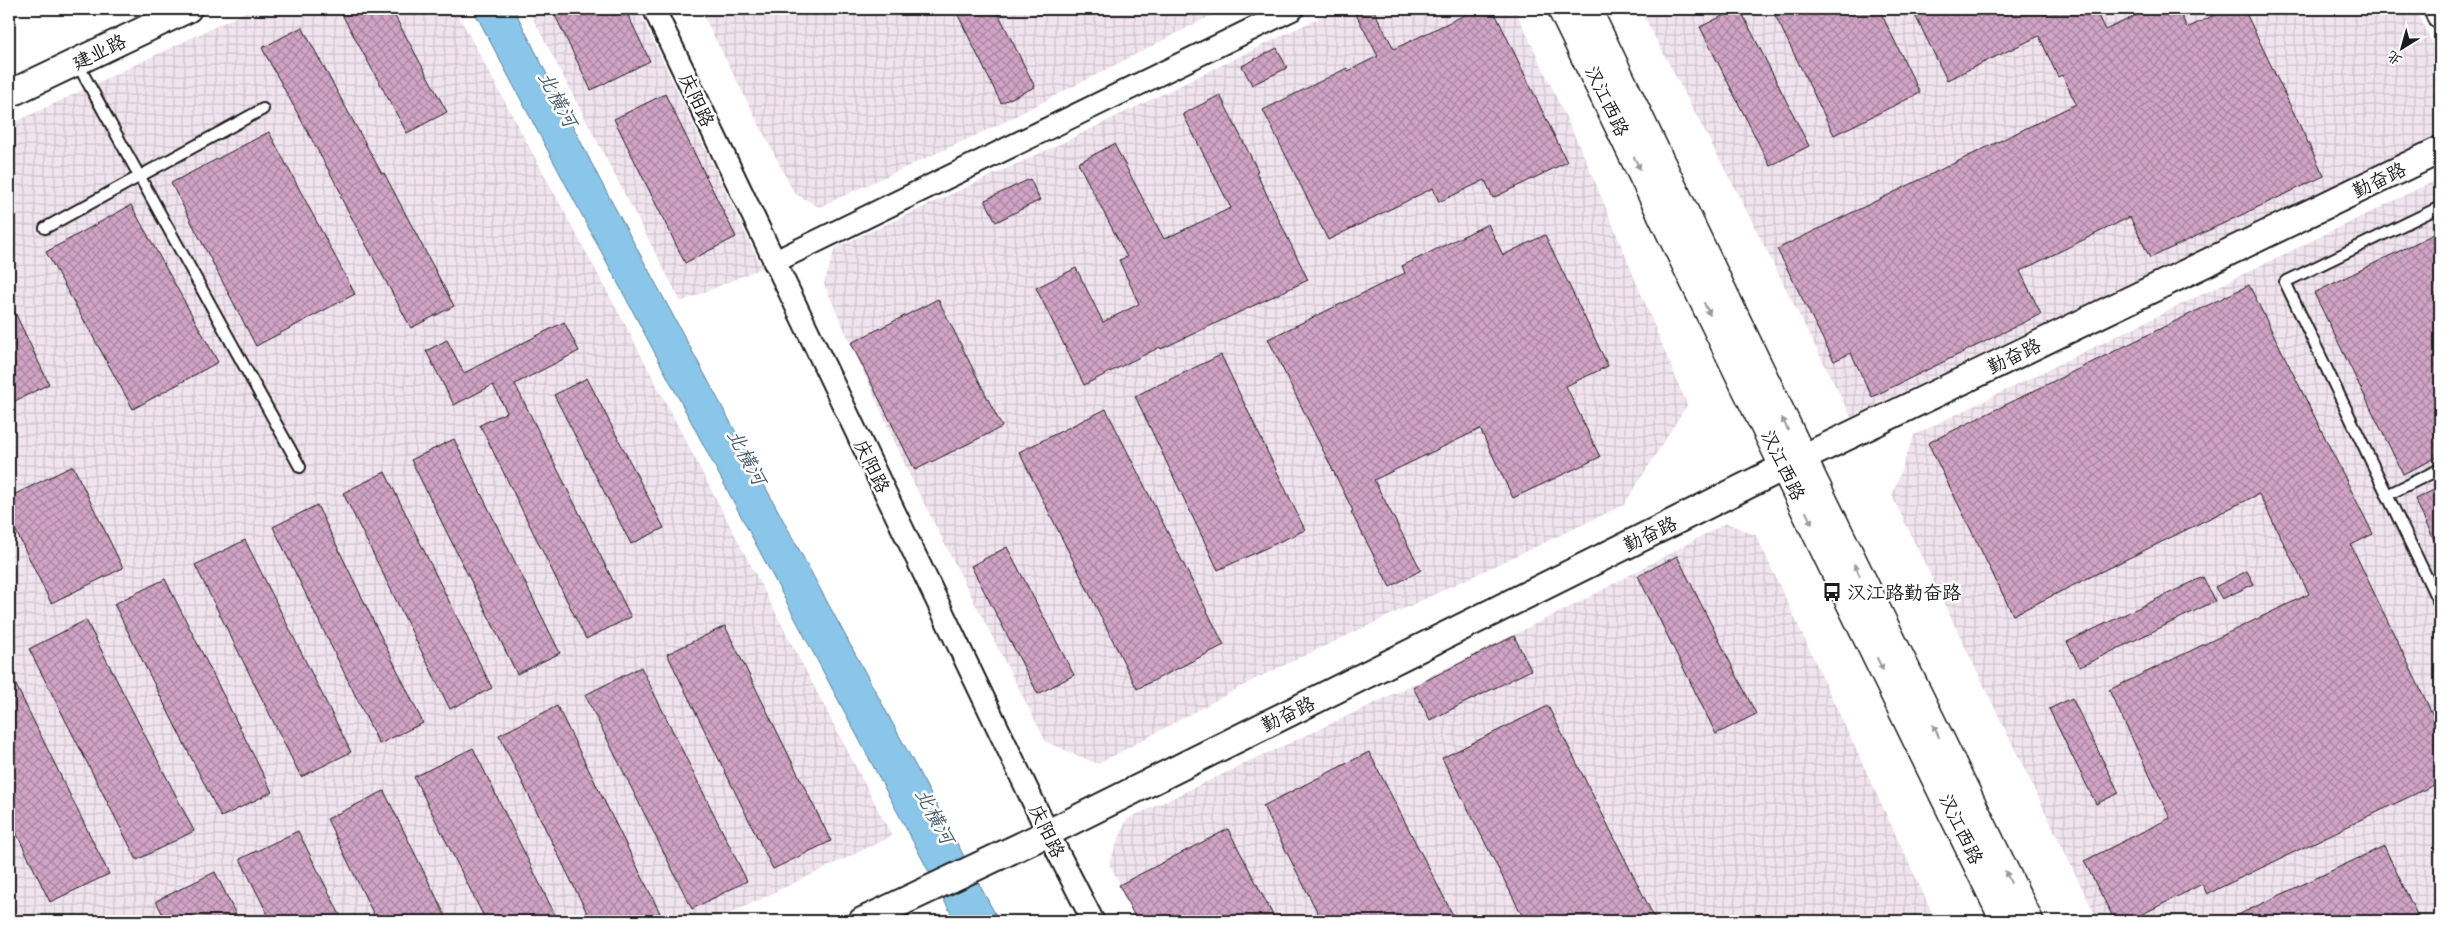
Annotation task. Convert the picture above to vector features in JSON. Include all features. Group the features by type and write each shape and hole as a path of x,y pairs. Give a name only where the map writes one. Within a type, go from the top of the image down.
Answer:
{"main road":[{"name":"汉江西路","path":"1562,9 2029,921"},
{"name":"汉江西路","path":"1586,9 2005,921"}],"street":[{"name":"建业路","path":"9,94 188,9"},
{"name":"庆阳路","path":"654,9 1048,833 1093,921"},
{"path":"774,262 1293,9"},
{"path":"2437,9 2440,15"},
{"name":"勤奋路","path":"862,921 1048,833 1793,463 2440,150"}],"lane":[{"path":"76,63 300,467"},
{"path":"45,228 263,109"},
{"path":"2440,207 2285,282 2440,605"},
{"path":"2387,495 2440,469"}],"shaded area":[{"path":"252,9 455,9 629,332 892,836 715,921 9,921 9,125"},
{"path":"528,9 638,9 762,268 681,302"},
{"path":"700,9 1224,9 996,126 819,207 794,193"},
{"path":"1337,9 1515,9 1586,160 1687,405 1624,505 1259,677 1098,764 1046,742 911,478 824,284 835,248 1064,142"},
{"path":"1640,9 2416,9 2440,60 2440,134 1851,417 1742,202"},
{"path":"2440,178 2440,921 2098,921 1892,496 1914,435"},
{"path":"1726,523 1756,535 1936,921 1139,921 1109,863 1127,819 1375,703 1574,605"}],"water":[{"name":"北横河","path":"473,9 514,9 599,178 999,921 955,921"}],"building":[{"path":"339,9 391,9 447,112 407,133"},
{"path":"552,9 625,9 650,61 591,90"},
{"path":"955,9 996,9 1035,87 1001,103"},
{"path":"1353,9 1373,9 1394,49 1477,9 1493,9 1567,162 1493,198 1485,180 1439,202 1433,188 1328,240 1263,110 1347,68 1348,71 1378,56"},
{"path":"1740,9 1809,146 1770,166 1700,27"},
{"path":"1772,9 1879,9 1920,93 1834,135"},
{"path":"1912,9 2095,9 2105,30 2150,9 2178,9 2187,28 2227,9 2244,9 2324,176 2150,258 2130,217 2020,271 2041,314 1872,397 1851,353 1834,361 1777,249 2076,104 2062,75 2058,77 2039,36 1947,80"},
{"path":"302,27 382,174 384,173 454,306 411,328 340,196 342,195 262,48"},
{"path":"1277,48 1287,68 1252,85 1242,66"},
{"path":"665,94 736,237 685,263 614,119"},
{"path":"1220,95 1258,171 1256,172 1308,280 1161,349 1160,347 1084,385 1036,288 1076,268 1103,322 1139,304 1119,260 1127,257 1078,163 1114,144 1164,239 1231,208 1183,114"},
{"path":"269,132 355,294 256,346 171,183"},
{"path":"1030,179 1040,200 996,222 985,200"},
{"path":"131,205 218,362 133,409 46,252"},
{"path":"1488,224 1503,255 1545,235 1608,366 1566,386 1600,457 1513,498 1480,429 1374,480 1421,570 1390,587 1351,512 1353,511 1268,339 1405,273 1402,266"},
{"path":"2440,231 2440,456 2403,474 2314,293"},
{"path":"2249,285 2373,534 2351,545 2440,730 2440,782 2207,894 2202,884 2129,921 2115,921 2084,861 2170,818 2109,690 2309,594 2259,494 2013,615 1928,443"},
{"path":"938,299 1002,427 915,470 851,343"},
{"path":"9,300 49,384 9,404"},
{"path":"564,322 579,351 515,384 631,617 586,639 480,425 507,412 493,385 454,405 426,351 447,340 464,373"},
{"path":"1221,355 1305,530 1218,570 1135,396"},
{"path":"587,378 664,528 631,544 554,395"},
{"path":"1106,409 1224,645 1137,689 1019,452"},
{"path":"454,439 560,653 517,674 411,460"},
{"path":"73,466 123,568 51,603 9,517 9,497"},
{"path":"385,472 492,688 450,709 343,493"},
{"path":"2440,487 2440,553 2415,499"},
{"path":"317,505 423,723 379,744 273,527"},
{"path":"245,540 351,752 301,777 195,565"},
{"path":"1007,547 1074,675 1038,694 971,566"},
{"path":"1677,556 1756,714 1716,734 1638,576"},
{"path":"2247,571 2254,584 2222,599 2215,587"},
{"path":"2203,577 2215,601 2080,667 2067,642"},
{"path":"165,579 272,792 221,817 114,604"},
{"path":"86,620 194,831 137,860 29,649"},
{"path":"725,626 831,841 773,869 667,654"},
{"path":"1514,636 1531,670 1430,720 1413,687"},
{"path":"641,667 747,881 692,909 585,695"},
{"path":"9,671 109,874 50,902 9,818"},
{"path":"2072,698 2119,793 2096,804 2049,709"},
{"path":"557,706 664,921 591,921 499,735"},
{"path":"1548,706 1656,921 1525,921 1442,758"},
{"path":"473,748 558,921 486,921 414,777"},
{"path":"1369,752 1456,921 1322,921 1263,806"},
{"path":"384,791 448,921 377,921 327,819"},
{"path":"1228,829 1276,921 1137,921 1119,885"},
{"path":"298,831 343,921 271,921 240,859"},
{"path":"2384,846 2420,921 2225,921"},
{"path":"215,872 239,921 166,921 156,901"}],"place":[{"name":"汉江路勤奋路","path":"1832,592"}]}
